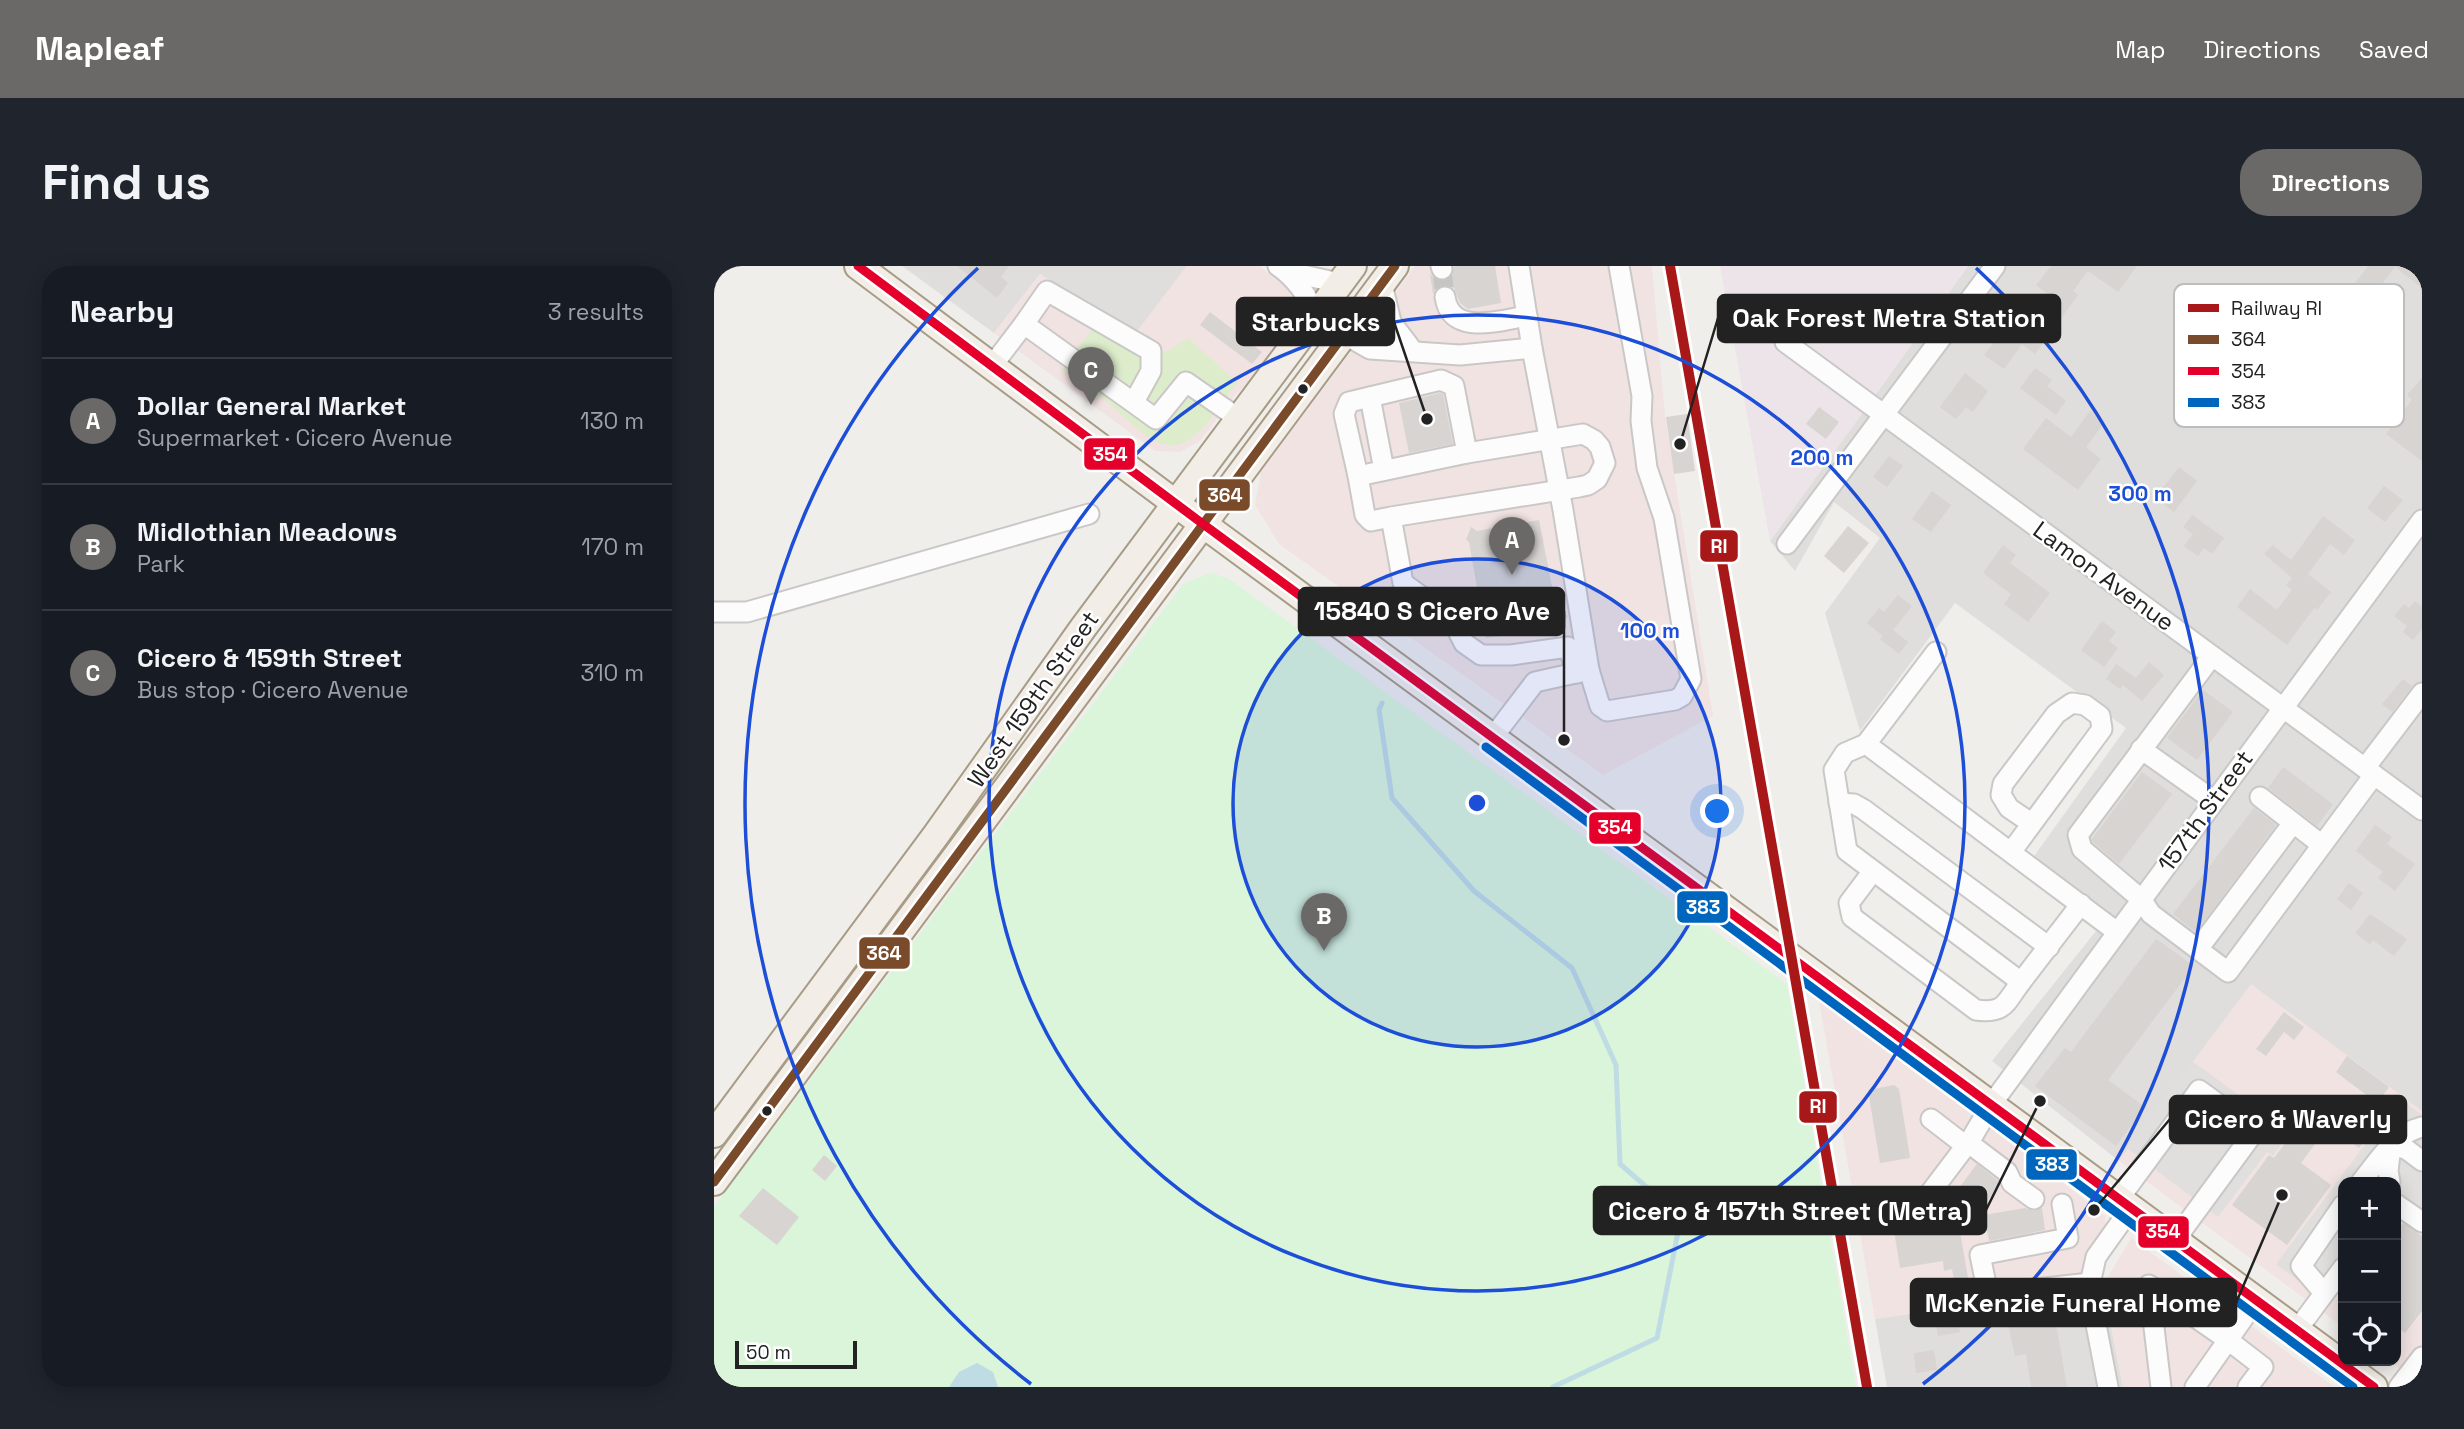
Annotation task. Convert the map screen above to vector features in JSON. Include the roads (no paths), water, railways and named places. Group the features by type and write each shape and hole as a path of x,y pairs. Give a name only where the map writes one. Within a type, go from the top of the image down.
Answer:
{"main road":[{"path":"858,266 1203,524 2374,1387"},
{"name":"West 159th Street","path":"714,1134 936,835 1083,628 1346,275"},
{"name":"West 159th Street","path":"714,1182 720,1151 1203,524 1388,275"}],"street":[{"path":"1519,266 1559,492 1583,671"},
{"path":"1391,517 1403,583 1452,620 1464,643 1481,655 1511,655 1568,648 1600,706 1607,711 1675,700 1682,696 1691,679 1664,518 1648,475 1641,431 1642,397 1619,266"},
{"path":"1787,544 1995,266"},
{"path":"1282,268 1346,275"},
{"path":"1282,268 1311,303 1314,316"},
{"path":"1388,275 1391,322 1413,351"},
{"path":"992,366 1047,290 1152,351 1151,371 1134,402"},
{"path":"1445,298 1450,313 1462,321 1479,324 1527,316"},
{"path":"1024,324 1156,419 1185,382 1238,418"},
{"path":"1345,334 1370,349 1461,355 1532,348"},
{"name":"Lamon Avenue","path":"1785,342 2422,810"},
{"path":"1358,476 1467,453 1583,434 1594,440 1604,456 1605,463 1597,479 1588,485 1559,492 1371,521 1364,515 1344,414 1349,402 1441,380 1448,382 1454,386 1467,453"},
{"path":"1370,397 1384,470"},
{"path":"714,612 747,612 1089,514"},
{"name":"157th Street","path":"1927,1197 2141,899 2422,520"},
{"path":"1936,652 1866,744 1845,753 1834,770 1847,851 2021,982"},
{"path":"2212,656 2078,835 2082,849 2141,899 2151,914 2228,972 2322,845 2422,693"},
{"path":"1493,737 1535,682 1583,671"},
{"path":"2011,852 2102,729 2099,716 2085,705 2072,703 2056,714 2003,784 2001,795 2009,808 2031,823"},
{"path":"1866,744 2118,932"},
{"path":"2141,750 2214,800"},
{"path":"2260,797 2322,845"},
{"path":"1839,803 1854,804 1863,809 2049,947"},
{"path":"2198,949 2293,823"},
{"path":"1873,871 1849,904 1852,917 1976,1010 1992,1012 2001,1008 2081,904"},
{"path":"2108,1387 2089,1288 2096,1257 2125,1203 2199,1090 2255,1131 2175,1240"},
{"path":"1931,1119 1966,1146 1974,1147 2007,1172 2012,1183 2034,1199"},
{"path":"2365,1177 2391,1145 2409,1130 2422,1127"},
{"path":"2391,1145 2406,1149 2422,1161"},
{"path":"2389,1177 2391,1145"},
{"path":"2062,1204 2068,1238"},
{"path":"2401,1207 2422,1222"},
{"path":"2325,1293 2301,1266 2338,1212"},
{"path":"2090,1283 1988,1294 1980,1255 2068,1238 2102,1249"},
{"path":"2297,1330 2338,1275"},
{"path":"2161,1387 2149,1284 2263,1367 2248,1387"},
{"path":"2195,1387 2256,1300"},
{"path":"2399,1387 2422,1357"}],"water":[{"path":"977,1363 993,1372 998,1387 949,1387 959,1372"}],"waterway":[{"path":"1382,703 1379,710 1392,798 1474,891 1572,968 1616,1065 1620,1164 1681,1217 1657,1338 1553,1387"}],"tunnel":[{"path":"1442,269 1445,297"}],"rail line":[{"name":"RI","path":"1670,266 1867,1387"}],"place":[{"name":"Cicero & 159th Street","path":"1091,405"},
{"name":"Starbucks","path":"1427,419"},
{"name":"Oak Forest Metra Station","path":"1680,444"},
{"name":"Dollar General Market","path":"1512,575"},
{"name":"15840 S Cicero Ave","path":"1564,740"},
{"name":"Midlothian Meadows","path":"1324,951"},
{"name":"Cicero & 157th Street (Metra)","path":"2040,1101"},
{"name":"McKenzie Funeral Home","path":"2282,1195"},
{"name":"Cicero & Waverly","path":"2094,1210"}]}
